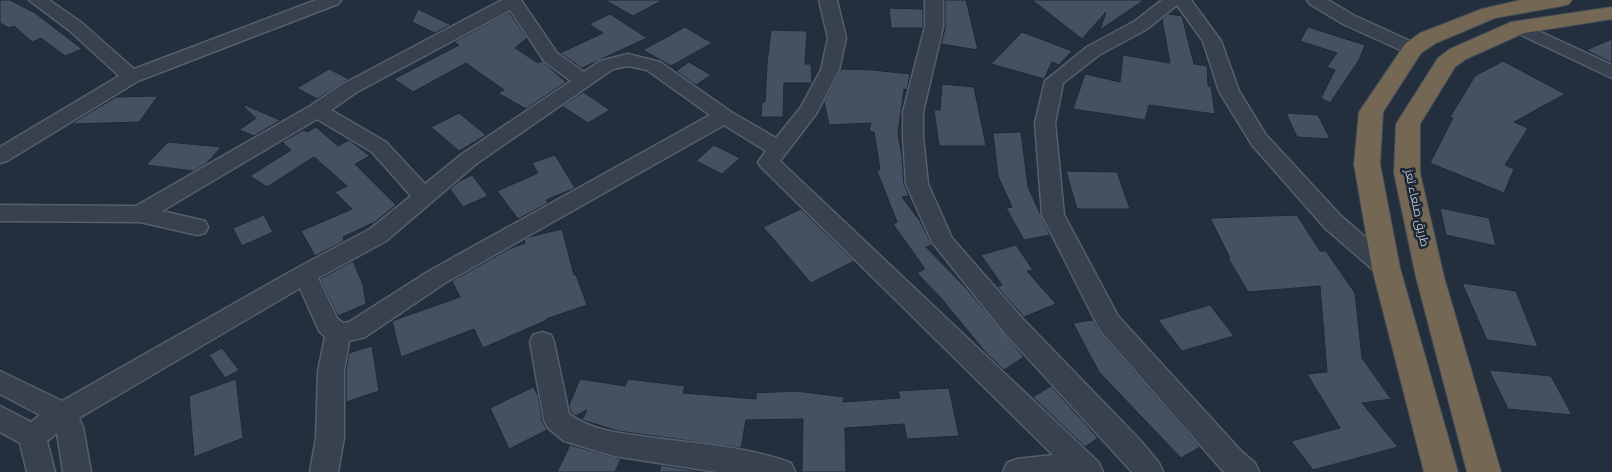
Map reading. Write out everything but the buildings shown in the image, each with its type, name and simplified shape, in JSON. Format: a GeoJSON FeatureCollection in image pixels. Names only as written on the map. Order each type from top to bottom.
{"type":"FeatureCollection","features":[{"type":"Feature","properties":{"kind":"highway"},"geometry":{"type":"LineString","coordinates":[[1441,472],[1386,268],[1367,164],[1371,112],[1413,49],[1428,38],[1489,13],[1562,0]]}},
{"type":"Feature","properties":{"kind":"highway","name":"طريق صنعاء تعز"},"geometry":{"type":"LineString","coordinates":[[1484,472],[1430,277],[1425,246],[1407,173],[1408,124],[1446,63],[1458,54],[1519,27],[1612,13]]}},
{"type":"Feature","properties":{"kind":"highway"},"geometry":{"type":"LineString","coordinates":[[1381,238],[1425,246]]}},
{"type":"Feature","properties":{"kind":"street"},"geometry":{"type":"LineString","coordinates":[[38,0],[76,27],[131,77]]}},
{"type":"Feature","properties":{"kind":"street"},"geometry":{"type":"LineString","coordinates":[[0,156],[131,77],[332,0]]}},
{"type":"Feature","properties":{"kind":"street"},"geometry":{"type":"LineString","coordinates":[[140,214],[358,84],[513,0],[550,57],[584,81]]}},
{"type":"Feature","properties":{"kind":"street"},"geometry":{"type":"LineString","coordinates":[[828,0],[837,38],[830,70],[809,110],[768,162],[1085,468]]}},
{"type":"Feature","properties":{"kind":"street"},"geometry":{"type":"LineString","coordinates":[[934,0],[934,27],[913,112],[913,137],[917,184],[943,242],[1013,325],[1130,449],[1149,472]]}},
{"type":"Feature","properties":{"kind":"street"},"geometry":{"type":"LineString","coordinates":[[1173,0],[1141,25],[1093,51],[1054,81],[1046,123],[1053,215],[1109,323],[1232,462],[1245,472]]}},
{"type":"Feature","properties":{"kind":"street"},"geometry":{"type":"LineString","coordinates":[[1182,0],[1212,41],[1229,91],[1259,140],[1333,222],[1386,268]]}},
{"type":"Feature","properties":{"kind":"street"},"geometry":{"type":"LineString","coordinates":[[1316,0],[1349,20],[1413,49]]}},
{"type":"Feature","properties":{"kind":"street"},"geometry":{"type":"LineString","coordinates":[[1519,27],[1612,72]]}},
{"type":"Feature","properties":{"kind":"street"},"geometry":{"type":"LineString","coordinates":[[32,436],[63,414],[305,274],[378,235],[469,159],[607,65],[628,60],[654,66],[724,116],[778,149]]}},
{"type":"Feature","properties":{"kind":"street"},"geometry":{"type":"LineString","coordinates":[[317,110],[379,147],[424,196]]}},
{"type":"Feature","properties":{"kind":"street"},"geometry":{"type":"LineString","coordinates":[[338,334],[356,330],[400,299],[437,277],[724,116]]}},
{"type":"Feature","properties":{"kind":"street"},"geometry":{"type":"LineString","coordinates":[[0,213],[140,214],[197,227]]}},
{"type":"Feature","properties":{"kind":"street"},"geometry":{"type":"LineString","coordinates":[[305,274],[328,324],[338,334]]}},
{"type":"Feature","properties":{"kind":"street"},"geometry":{"type":"LineString","coordinates":[[324,472],[330,438],[331,371],[338,334]]}},
{"type":"Feature","properties":{"kind":"street"},"geometry":{"type":"LineString","coordinates":[[542,342],[557,420],[574,433],[614,444],[753,465],[781,472]]}},
{"type":"Feature","properties":{"kind":"street"},"geometry":{"type":"LineString","coordinates":[[0,382],[63,414],[70,426],[78,472]]}},
{"type":"Feature","properties":{"kind":"street"},"geometry":{"type":"LineString","coordinates":[[0,418],[32,436],[42,472]]}},
{"type":"Feature","properties":{"kind":"street"},"geometry":{"type":"LineString","coordinates":[[1018,472],[1085,468]]}}]}
